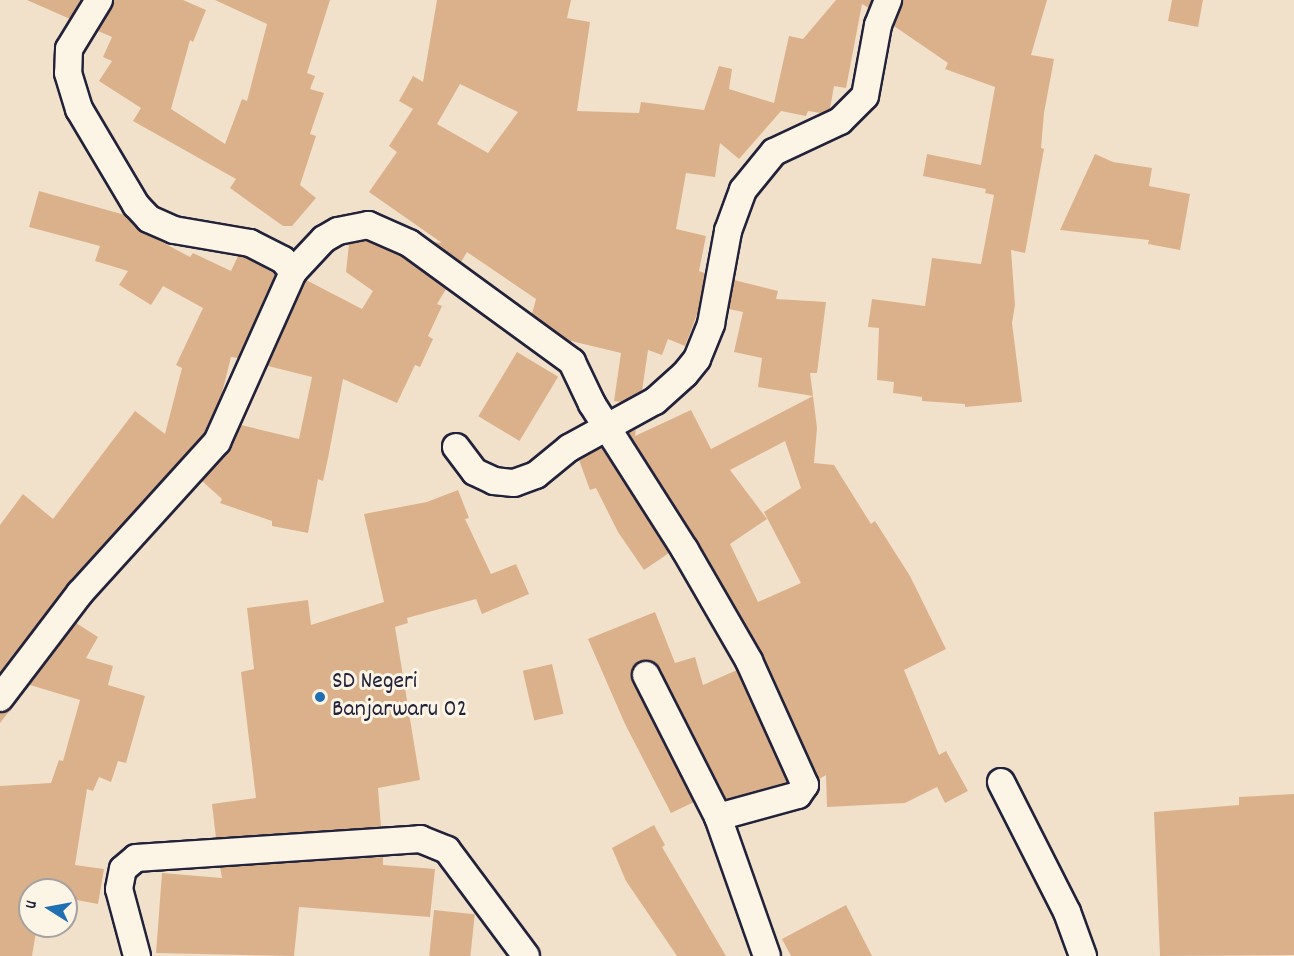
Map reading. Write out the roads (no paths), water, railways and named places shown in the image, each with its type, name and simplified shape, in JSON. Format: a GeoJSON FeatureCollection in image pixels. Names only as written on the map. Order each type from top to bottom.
{"type":"FeatureCollection","features":[{"type":"Feature","properties":{"kind":"street"},"geometry":{"type":"LineString","coordinates":[[99,0],[73,40],[68,73],[79,109],[136,205],[149,219],[174,230],[250,243],[283,260],[293,272]]}},
{"type":"Feature","properties":{"kind":"street"},"geometry":{"type":"LineString","coordinates":[[456,447],[475,472],[494,481],[514,483],[536,475],[570,448],[609,429],[655,401],[697,359],[711,324],[728,231],[742,190],[774,152],[840,122],[865,96],[879,25],[888,0]]}},
{"type":"Feature","properties":{"kind":"street"},"geometry":{"type":"LineString","coordinates":[[0,698],[80,593],[217,442],[293,272],[324,239],[338,231],[368,225],[393,233],[559,350],[572,362],[592,404],[749,661],[806,785],[798,795],[718,818]]}},
{"type":"Feature","properties":{"kind":"street"},"geometry":{"type":"LineString","coordinates":[[646,675],[718,818],[767,956]]}},
{"type":"Feature","properties":{"kind":"street"},"geometry":{"type":"LineString","coordinates":[[1000,782],[1066,912],[1083,956]]}},
{"type":"Feature","properties":{"kind":"street"},"geometry":{"type":"LineString","coordinates":[[137,956],[119,889],[123,869],[136,858],[420,839],[447,850],[526,956]]}},
{"type":"Feature","properties":{"kind":"place","name":"SD Negeri Banjarwaru 02"},"geometry":{"type":"Point","coordinates":[320,697]}}]}
